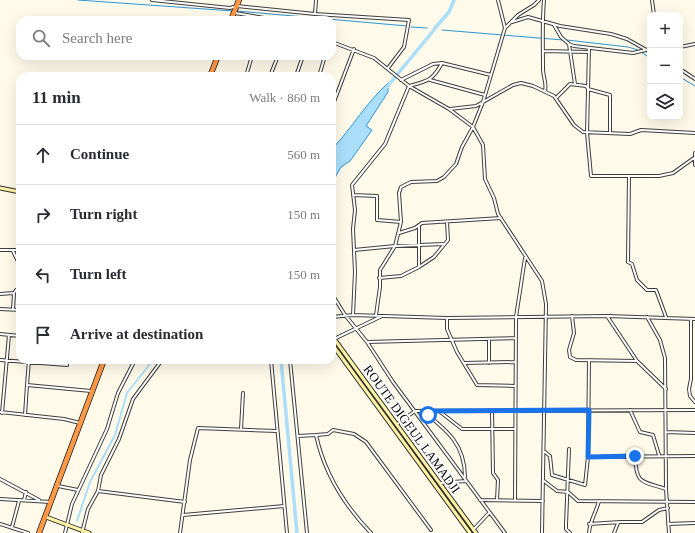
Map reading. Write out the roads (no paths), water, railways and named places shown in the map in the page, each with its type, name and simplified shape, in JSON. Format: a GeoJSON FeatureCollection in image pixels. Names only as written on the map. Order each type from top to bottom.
{"type":"FeatureCollection","features":[{"type":"Feature","properties":{"kind":"highway"},"geometry":{"type":"LineString","coordinates":[[232,16],[239,0]]}},
{"type":"Feature","properties":{"kind":"highway"},"geometry":{"type":"LineString","coordinates":[[212,72],[216,60]]}},
{"type":"Feature","properties":{"kind":"highway"},"geometry":{"type":"LineString","coordinates":[[40,533],[103,364]]}},
{"type":"Feature","properties":{"kind":"main road"},"geometry":{"type":"LineString","coordinates":[[0,188],[16,191]]}},
{"type":"Feature","properties":{"kind":"main road","name":"ROUTE DIGEUL LAMADJI"},"geometry":{"type":"LineString","coordinates":[[336,343],[475,531]]}},
{"type":"Feature","properties":{"kind":"main road","name":"ROUTE DIGEUL LAMADJI"},"geometry":{"type":"LineString","coordinates":[[336,349],[470,533]]}},
{"type":"Feature","properties":{"kind":"main road"},"geometry":{"type":"LineString","coordinates":[[46,517],[66,524],[82,532],[89,533]]}},
{"type":"Feature","properties":{"kind":"street"},"geometry":{"type":"LineString","coordinates":[[152,0],[230,8],[237,6],[314,14],[409,20],[404,47],[388,69]]}},
{"type":"Feature","properties":{"kind":"street"},"geometry":{"type":"LineString","coordinates":[[314,14],[316,0]]}},
{"type":"Feature","properties":{"kind":"street"},"geometry":{"type":"LineString","coordinates":[[498,0],[505,28]]}},
{"type":"Feature","properties":{"kind":"street"},"geometry":{"type":"LineString","coordinates":[[376,315],[380,287],[380,270],[395,246],[399,233],[401,222],[399,193],[401,187],[411,182],[428,183],[437,181],[444,177],[458,162],[462,146],[473,127],[483,102],[505,28],[509,23],[539,0]]}},
{"type":"Feature","properties":{"kind":"street"},"geometry":{"type":"LineString","coordinates":[[544,0],[542,20],[543,76],[546,84],[545,91]]}},
{"type":"Feature","properties":{"kind":"street"},"geometry":{"type":"LineString","coordinates":[[652,0],[654,12]]}},
{"type":"Feature","properties":{"kind":"street"},"geometry":{"type":"LineString","coordinates":[[234,12],[255,16]]}},
{"type":"Feature","properties":{"kind":"street"},"geometry":{"type":"LineString","coordinates":[[509,23],[528,17],[560,26],[610,34],[627,39],[646,49]]}},
{"type":"Feature","properties":{"kind":"street"},"geometry":{"type":"LineString","coordinates":[[552,23],[566,43],[569,44],[633,53],[646,49]]}},
{"type":"Feature","properties":{"kind":"street"},"geometry":{"type":"LineString","coordinates":[[336,43],[374,58],[409,86],[449,109],[473,127],[483,145],[486,183],[490,188],[501,218],[525,258],[542,281],[546,304],[544,316],[544,481],[542,533]]}},
{"type":"Feature","properties":{"kind":"street"},"geometry":{"type":"LineString","coordinates":[[569,44],[575,85]]}},
{"type":"Feature","properties":{"kind":"street"},"geometry":{"type":"LineString","coordinates":[[683,46],[695,44]]}},
{"type":"Feature","properties":{"kind":"street"},"geometry":{"type":"LineString","coordinates":[[589,48],[588,132],[591,176],[659,176],[673,173],[694,158]]}},
{"type":"Feature","properties":{"kind":"street"},"geometry":{"type":"LineString","coordinates":[[336,97],[354,50]]}},
{"type":"Feature","properties":{"kind":"street"},"geometry":{"type":"LineString","coordinates":[[543,51],[589,52]]}},
{"type":"Feature","properties":{"kind":"street"},"geometry":{"type":"LineString","coordinates":[[247,72],[251,60]]}},
{"type":"Feature","properties":{"kind":"street"},"geometry":{"type":"LineString","coordinates":[[272,72],[276,60]]}},
{"type":"Feature","properties":{"kind":"street"},"geometry":{"type":"LineString","coordinates":[[297,72],[302,60]]}},
{"type":"Feature","properties":{"kind":"street"},"geometry":{"type":"LineString","coordinates":[[320,72],[324,60]]}},
{"type":"Feature","properties":{"kind":"street"},"geometry":{"type":"LineString","coordinates":[[401,80],[434,64],[442,62],[491,75]]}},
{"type":"Feature","properties":{"kind":"street"},"geometry":{"type":"LineString","coordinates":[[409,86],[430,80],[436,75],[442,62]]}},
{"type":"Feature","properties":{"kind":"street"},"geometry":{"type":"LineString","coordinates":[[683,71],[695,79]]}},
{"type":"Feature","properties":{"kind":"street"},"geometry":{"type":"LineString","coordinates":[[430,80],[485,95]]}},
{"type":"Feature","properties":{"kind":"street"},"geometry":{"type":"LineString","coordinates":[[449,109],[468,108],[483,102],[517,84],[533,86],[556,98],[574,125],[580,130],[588,132],[630,134],[641,130],[695,133]]}},
{"type":"Feature","properties":{"kind":"street"},"geometry":{"type":"LineString","coordinates":[[556,98],[570,84],[586,86],[588,89],[611,97],[610,133]]}},
{"type":"Feature","properties":{"kind":"street"},"geometry":{"type":"LineString","coordinates":[[354,315],[353,229],[355,210],[353,182],[385,144],[409,86]]}},
{"type":"Feature","properties":{"kind":"street"},"geometry":{"type":"LineString","coordinates":[[695,153],[695,165]]}},
{"type":"Feature","properties":{"kind":"street"},"geometry":{"type":"LineString","coordinates":[[629,176],[628,262],[632,264],[637,280],[647,290],[656,290],[666,317]]}},
{"type":"Feature","properties":{"kind":"street"},"geometry":{"type":"LineString","coordinates":[[353,194],[377,196],[377,220],[401,222]]}},
{"type":"Feature","properties":{"kind":"street"},"geometry":{"type":"LineString","coordinates":[[399,233],[422,223],[501,218]]}},
{"type":"Feature","properties":{"kind":"street"},"geometry":{"type":"LineString","coordinates":[[380,278],[401,276],[434,257],[448,240],[448,222]]}},
{"type":"Feature","properties":{"kind":"street"},"geometry":{"type":"LineString","coordinates":[[419,225],[419,267]]}},
{"type":"Feature","properties":{"kind":"street"},"geometry":{"type":"LineString","coordinates":[[354,250],[395,246],[444,244]]}},
{"type":"Feature","properties":{"kind":"street"},"geometry":{"type":"LineString","coordinates":[[0,250],[16,251]]}},
{"type":"Feature","properties":{"kind":"street"},"geometry":{"type":"LineString","coordinates":[[13,251],[16,257]]}},
{"type":"Feature","properties":{"kind":"street"},"geometry":{"type":"LineString","coordinates":[[515,500],[515,338],[516,317],[525,258]]}},
{"type":"Feature","properties":{"kind":"street"},"geometry":{"type":"LineString","coordinates":[[0,294],[14,292],[13,310],[0,309]]}},
{"type":"Feature","properties":{"kind":"street"},"geometry":{"type":"LineString","coordinates":[[336,300],[345,315],[367,342],[415,411],[505,533]]}},
{"type":"Feature","properties":{"kind":"street"},"geometry":{"type":"LineString","coordinates":[[336,338],[384,315]]}},
{"type":"Feature","properties":{"kind":"street"},"geometry":{"type":"LineString","coordinates":[[336,316],[384,315],[447,318],[607,316],[695,319]]}},
{"type":"Feature","properties":{"kind":"street"},"geometry":{"type":"LineString","coordinates":[[572,316],[574,333],[568,350],[569,355],[576,360],[637,361]]}},
{"type":"Feature","properties":{"kind":"street"},"geometry":{"type":"LineString","coordinates":[[607,316],[637,361],[666,390]]}},
{"type":"Feature","properties":{"kind":"street"},"geometry":{"type":"LineString","coordinates":[[647,317],[655,329],[663,349],[666,390],[666,489],[669,533]]}},
{"type":"Feature","properties":{"kind":"street"},"geometry":{"type":"LineString","coordinates":[[447,318],[447,329],[452,340],[478,386],[515,386]]}},
{"type":"Feature","properties":{"kind":"street"},"geometry":{"type":"LineString","coordinates":[[691,319],[689,389],[690,396],[695,402]]}},
{"type":"Feature","properties":{"kind":"street"},"geometry":{"type":"LineString","coordinates":[[0,334],[16,336]]}},
{"type":"Feature","properties":{"kind":"street"},"geometry":{"type":"LineString","coordinates":[[9,335],[1,412],[64,419],[81,423]]}},
{"type":"Feature","properties":{"kind":"street"},"geometry":{"type":"LineString","coordinates":[[367,342],[515,338]]}},
{"type":"Feature","properties":{"kind":"street"},"geometry":{"type":"LineString","coordinates":[[489,339],[489,363]]}},
{"type":"Feature","properties":{"kind":"street"},"geometry":{"type":"LineString","coordinates":[[0,360],[16,361]]}},
{"type":"Feature","properties":{"kind":"street"},"geometry":{"type":"LineString","coordinates":[[544,452],[550,456],[552,476],[584,485],[588,457],[589,360]]}},
{"type":"Feature","properties":{"kind":"street"},"geometry":{"type":"LineString","coordinates":[[464,363],[515,362]]}},
{"type":"Feature","properties":{"kind":"street"},"geometry":{"type":"LineString","coordinates":[[25,415],[29,364]]}},
{"type":"Feature","properties":{"kind":"street"},"geometry":{"type":"LineString","coordinates":[[58,364],[67,365]]}},
{"type":"Feature","properties":{"kind":"street"},"geometry":{"type":"LineString","coordinates":[[65,533],[66,524],[78,490],[107,429],[118,393],[133,364]]}},
{"type":"Feature","properties":{"kind":"street"},"geometry":{"type":"LineString","coordinates":[[82,532],[88,509],[98,490],[101,476],[119,439],[133,399],[159,364]]}},
{"type":"Feature","properties":{"kind":"street"},"geometry":{"type":"LineString","coordinates":[[271,364],[287,533]]}},
{"type":"Feature","properties":{"kind":"street"},"geometry":{"type":"LineString","coordinates":[[290,364],[307,533]]}},
{"type":"Feature","properties":{"kind":"street"},"geometry":{"type":"LineString","coordinates":[[27,384],[93,391]]}},
{"type":"Feature","properties":{"kind":"street"},"geometry":{"type":"LineString","coordinates":[[241,429],[243,393]]}},
{"type":"Feature","properties":{"kind":"street"},"geometry":{"type":"LineString","coordinates":[[630,410],[640,432],[653,435],[659,455]]}},
{"type":"Feature","properties":{"kind":"street"},"geometry":{"type":"LineString","coordinates":[[397,424],[415,411],[695,410]]}},
{"type":"Feature","properties":{"kind":"street"},"geometry":{"type":"LineString","coordinates":[[423,411],[440,423],[458,446],[465,464],[465,478]]}},
{"type":"Feature","properties":{"kind":"street"},"geometry":{"type":"LineString","coordinates":[[439,411],[462,429],[515,429]]}},
{"type":"Feature","properties":{"kind":"street"},"geometry":{"type":"LineString","coordinates":[[492,411],[493,473],[498,480],[497,500]]}},
{"type":"Feature","properties":{"kind":"street"},"geometry":{"type":"LineString","coordinates":[[180,533],[190,460],[198,428],[277,431]]}},
{"type":"Feature","properties":{"kind":"street"},"geometry":{"type":"LineString","coordinates":[[298,436],[327,434],[333,430],[354,434],[362,438],[386,468],[431,530]]}},
{"type":"Feature","properties":{"kind":"street"},"geometry":{"type":"LineString","coordinates":[[666,432],[695,433]]}},
{"type":"Feature","properties":{"kind":"street"},"geometry":{"type":"LineString","coordinates":[[316,435],[321,458],[328,475],[359,520],[371,533]]}},
{"type":"Feature","properties":{"kind":"street"},"geometry":{"type":"LineString","coordinates":[[569,449],[566,527],[570,533]]}},
{"type":"Feature","properties":{"kind":"street"},"geometry":{"type":"LineString","coordinates":[[588,457],[659,455],[695,456]]}},
{"type":"Feature","properties":{"kind":"street"},"geometry":{"type":"LineString","coordinates":[[635,456],[636,473],[640,479],[666,489]]}},
{"type":"Feature","properties":{"kind":"street"},"geometry":{"type":"LineString","coordinates":[[0,479],[40,501]]}},
{"type":"Feature","properties":{"kind":"street"},"geometry":{"type":"LineString","coordinates":[[440,483],[467,481]]}},
{"type":"Feature","properties":{"kind":"street"},"geometry":{"type":"LineString","coordinates":[[544,481],[557,491],[568,492],[577,501],[695,502]]}},
{"type":"Feature","properties":{"kind":"street"},"geometry":{"type":"LineString","coordinates":[[57,486],[78,490]]}},
{"type":"Feature","properties":{"kind":"street"},"geometry":{"type":"LineString","coordinates":[[98,490],[185,502]]}},
{"type":"Feature","properties":{"kind":"street"},"geometry":{"type":"LineString","coordinates":[[24,501],[26,492]]}},
{"type":"Feature","properties":{"kind":"street"},"geometry":{"type":"LineString","coordinates":[[0,499],[51,502]]}},
{"type":"Feature","properties":{"kind":"street"},"geometry":{"type":"LineString","coordinates":[[480,500],[543,501]]}},
{"type":"Feature","properties":{"kind":"street"},"geometry":{"type":"LineString","coordinates":[[12,527],[19,501]]}},
{"type":"Feature","properties":{"kind":"street"},"geometry":{"type":"LineString","coordinates":[[589,533],[590,524],[599,501]]}},
{"type":"Feature","properties":{"kind":"street"},"geometry":{"type":"LineString","coordinates":[[183,515],[284,506]]}},
{"type":"Feature","properties":{"kind":"street"},"geometry":{"type":"LineString","coordinates":[[590,524],[642,522],[659,510],[668,508]]}},
{"type":"Feature","properties":{"kind":"street"},"geometry":{"type":"LineString","coordinates":[[475,531],[490,513]]}},
{"type":"Feature","properties":{"kind":"street"},"geometry":{"type":"LineString","coordinates":[[614,533],[619,522]]}},
{"type":"Feature","properties":{"kind":"street"},"geometry":{"type":"LineString","coordinates":[[668,524],[695,523]]}},
{"type":"Feature","properties":{"kind":"street"},"geometry":{"type":"LineString","coordinates":[[0,524],[28,533]]}},
{"type":"Feature","properties":{"kind":"water"},"geometry":{"type":"Polygon","coordinates":[[[388,83],[388,92],[366,126],[372,130],[350,161],[341,167],[336,176],[336,144],[388,83]]]}},
{"type":"Feature","properties":{"kind":"waterway"},"geometry":{"type":"LineString","coordinates":[[78,0],[233,11]]}},
{"type":"Feature","properties":{"kind":"waterway"},"geometry":{"type":"LineString","coordinates":[[435,28],[449,12],[454,0]]}},
{"type":"Feature","properties":{"kind":"waterway"},"geometry":{"type":"LineString","coordinates":[[237,11],[294,16]]}},
{"type":"Feature","properties":{"kind":"waterway"},"geometry":{"type":"LineString","coordinates":[[336,20],[407,26]]}},
{"type":"Feature","properties":{"kind":"waterway"},"geometry":{"type":"LineString","coordinates":[[411,27],[427,28]]}},
{"type":"Feature","properties":{"kind":"waterway"},"geometry":{"type":"LineString","coordinates":[[386,88],[434,30]]}},
{"type":"Feature","properties":{"kind":"waterway"},"geometry":{"type":"LineString","coordinates":[[442,30],[563,40]]}},
{"type":"Feature","properties":{"kind":"waterway"},"geometry":{"type":"LineString","coordinates":[[567,40],[628,47],[638,50]]}},
{"type":"Feature","properties":{"kind":"waterway"},"geometry":{"type":"LineString","coordinates":[[641,52],[647,56]]}},
{"type":"Feature","properties":{"kind":"waterway"},"geometry":{"type":"LineString","coordinates":[[683,79],[695,86]]}},
{"type":"Feature","properties":{"kind":"waterway"},"geometry":{"type":"LineString","coordinates":[[77,521],[90,482],[115,435],[127,393],[150,364]]}},
{"type":"Feature","properties":{"kind":"waterway"},"geometry":{"type":"LineString","coordinates":[[281,364],[297,533]]}}]}
